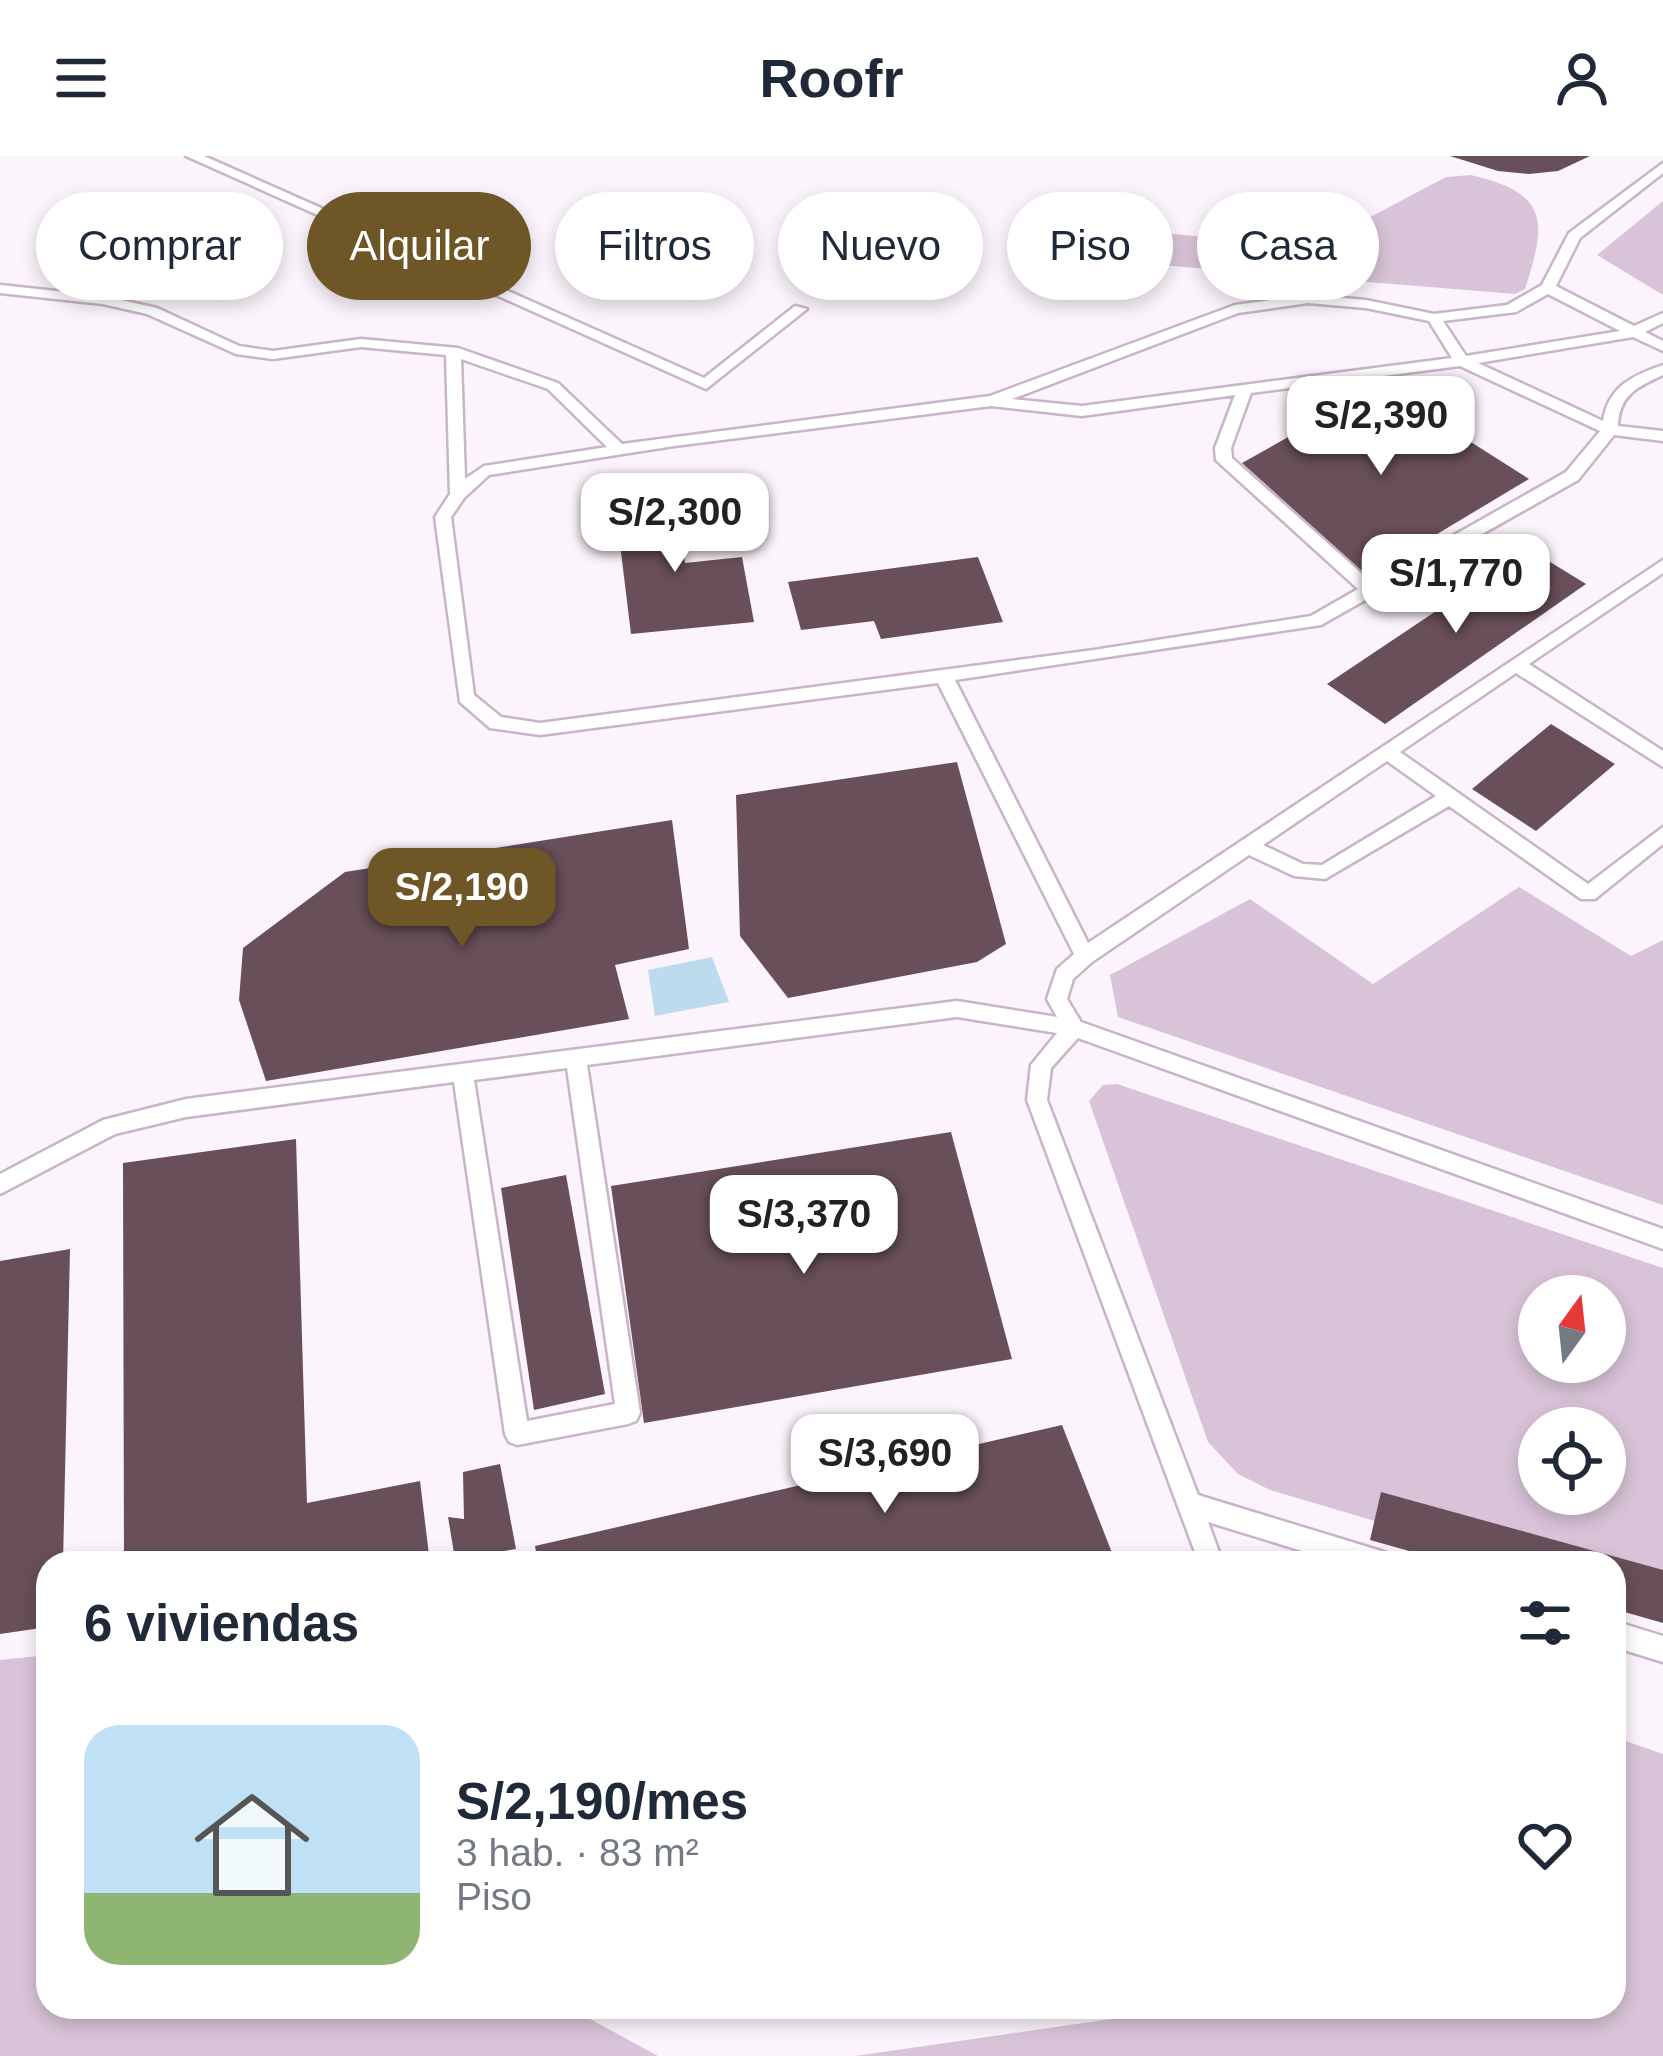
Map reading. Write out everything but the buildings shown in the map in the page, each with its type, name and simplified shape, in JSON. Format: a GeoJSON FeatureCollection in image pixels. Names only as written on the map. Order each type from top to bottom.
{"type":"FeatureCollection","features":[{"type":"Feature","properties":{"kind":"lane"},"geometry":{"type":"LineString","coordinates":[[193,156],[706,384],[800,308]]}},
{"type":"Feature","properties":{"kind":"lane"},"geometry":{"type":"LineString","coordinates":[[1663,167],[1574,236],[1548,288],[1511,309],[1434,318],[1366,304],[1307,299],[1235,309],[991,401],[484,471],[458,494],[443,517],[466,698],[496,723],[540,729],[1315,621],[1572,476],[1610,430],[1609,408],[1622,390],[1663,369]]}},
{"type":"Feature","properties":{"kind":"lane"},"geometry":{"type":"LineString","coordinates":[[1548,288],[1663,347]]}},
{"type":"Feature","properties":{"kind":"lane"},"geometry":{"type":"LineString","coordinates":[[0,289],[152,311],[236,350],[273,355],[361,343],[453,351],[553,386],[619,450]]}},
{"type":"Feature","properties":{"kind":"lane"},"geometry":{"type":"LineString","coordinates":[[991,401],[1082,411],[1244,391],[1633,333],[1663,317]]}},
{"type":"Feature","properties":{"kind":"lane"},"geometry":{"type":"LineString","coordinates":[[1434,318],[1462,362],[1610,430],[1663,436]]}},
{"type":"Feature","properties":{"kind":"lane"},"geometry":{"type":"LineString","coordinates":[[453,351],[458,494]]}},
{"type":"Feature","properties":{"kind":"lane"},"geometry":{"type":"LineString","coordinates":[[1244,391],[1223,448],[1224,460],[1370,591]]}},
{"type":"Feature","properties":{"kind":"lane"},"geometry":{"type":"LineString","coordinates":[[1074,1028],[1058,999],[1064,975],[1084,956],[1663,565]]}},
{"type":"Feature","properties":{"kind":"lane"},"geometry":{"type":"LineString","coordinates":[[1516,664],[1663,760]]}},
{"type":"Feature","properties":{"kind":"lane"},"geometry":{"type":"LineString","coordinates":[[943,674],[1084,956]]}},
{"type":"Feature","properties":{"kind":"lane"},"geometry":{"type":"LineString","coordinates":[[1387,752],[1588,895],[1663,834]]}},
{"type":"Feature","properties":{"kind":"lane"},"geometry":{"type":"LineString","coordinates":[[1248,846],[1301,871],[1325,872],[1449,796]]}},
{"type":"Feature","properties":{"kind":"lane"},"geometry":{"type":"LineString","coordinates":[[0,1185],[110,1126],[186,1108],[957,1009],[1074,1028],[1663,1239]]}},
{"type":"Feature","properties":{"kind":"lane"},"geometry":{"type":"LineString","coordinates":[[1074,1028],[1041,1065],[1037,1100],[1207,1551]]}},
{"type":"Feature","properties":{"kind":"lane"},"geometry":{"type":"LineString","coordinates":[[463,1072],[517,1434],[628,1413],[576,1058]]}},
{"type":"Feature","properties":{"kind":"lane"},"geometry":{"type":"LineString","coordinates":[[1192,1505],[1342,1551]]}},
{"type":"Feature","properties":{"kind":"lane"},"geometry":{"type":"LineString","coordinates":[[1626,1638],[1663,1649]]}},
{"type":"Feature","properties":{"kind":"shaded area"},"geometry":{"type":"Polygon","coordinates":[[[1471,175],[1497,182],[1528,201],[1538,228],[1525,289],[1515,294],[1379,283],[1379,212],[1446,177],[1471,175]]]}},
{"type":"Feature","properties":{"kind":"shaded area"},"geometry":{"type":"Polygon","coordinates":[[[1663,201],[1663,295],[1597,255],[1663,201]]]}},
{"type":"Feature","properties":{"kind":"shaded area"},"geometry":{"type":"Polygon","coordinates":[[[1173,234],[1197,236],[1197,268],[1173,266],[1173,234]]]}},
{"type":"Feature","properties":{"kind":"shaded area"},"geometry":{"type":"Polygon","coordinates":[[[1519,887],[1631,956],[1663,940],[1663,1205],[1118,1017],[1110,975],[1250,899],[1373,984],[1519,887]]]}},
{"type":"Feature","properties":{"kind":"shaded area"},"geometry":{"type":"Polygon","coordinates":[[[1117,1084],[1663,1268],[1663,1606],[1626,1574],[1626,1551],[1476,1551],[1270,1490],[1238,1474],[1208,1442],[1089,1101],[1103,1085],[1117,1084]]]}},
{"type":"Feature","properties":{"kind":"shaded area"},"geometry":{"type":"Polygon","coordinates":[[[36,1656],[36,2019],[590,2019],[658,2056],[0,2056],[0,1660],[36,1656]]]}},
{"type":"Feature","properties":{"kind":"shaded area"},"geometry":{"type":"Polygon","coordinates":[[[1626,1741],[1663,1754],[1663,2056],[855,2056],[1112,2019],[1626,2019],[1626,1741]]]}},
{"type":"Feature","properties":{"kind":"water"},"geometry":{"type":"Polygon","coordinates":[[[712,957],[729,1002],[655,1016],[648,970],[712,957]]]}}]}
